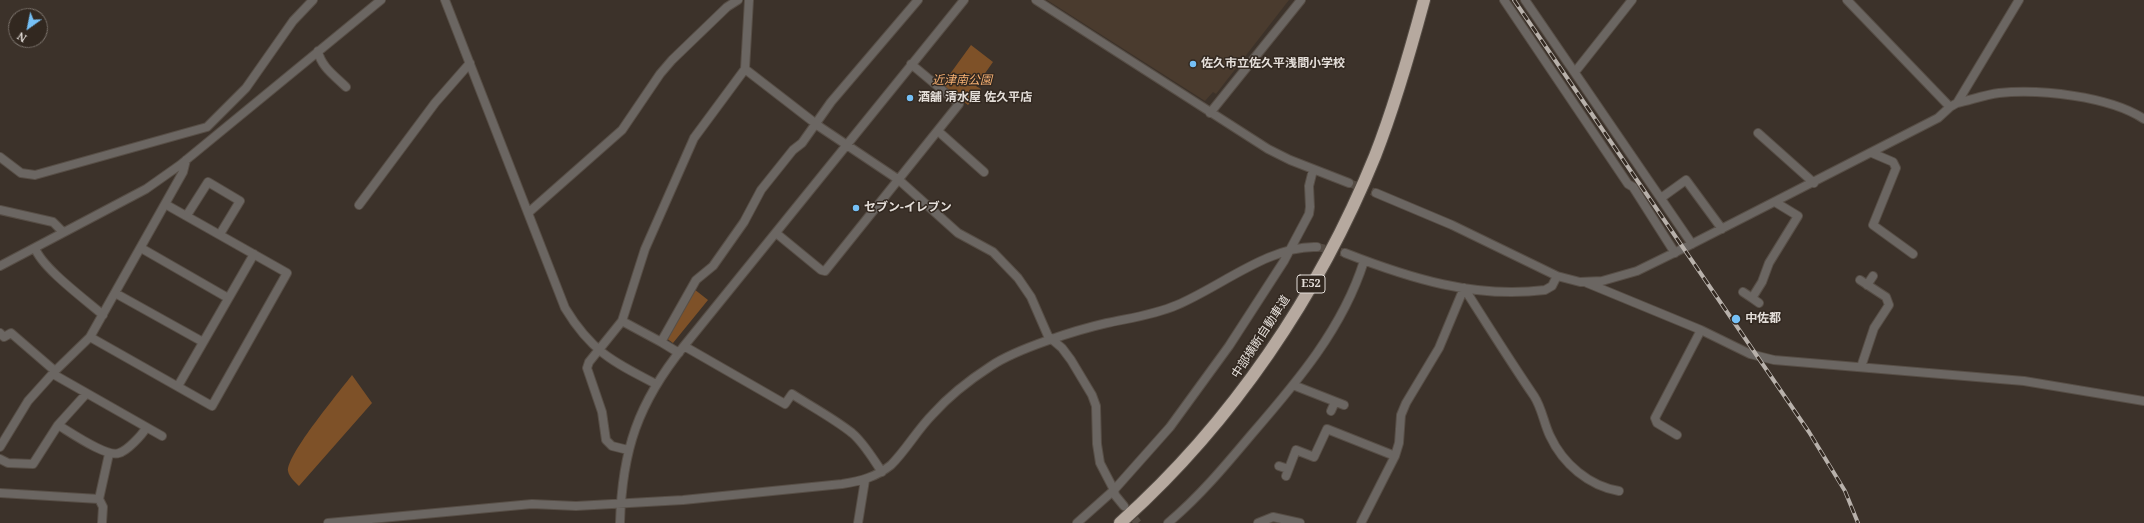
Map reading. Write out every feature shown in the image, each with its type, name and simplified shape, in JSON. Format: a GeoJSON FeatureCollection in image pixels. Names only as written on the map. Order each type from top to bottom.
{"type":"FeatureCollection","features":[{"type":"Feature","properties":{"kind":"highway","name":"中部横断自動車道"},"geometry":{"type":"LineString","coordinates":[[1120,523],[1175,469],[1237,397],[1282,332],[1315,278],[1358,196],[1375,154],[1405,66],[1424,0]]}},
{"type":"Feature","properties":{"kind":"street"},"geometry":{"type":"LineString","coordinates":[[0,156],[21,173],[35,175],[207,127],[246,88],[294,21],[313,0]]}},
{"type":"Feature","properties":{"kind":"street"},"geometry":{"type":"LineString","coordinates":[[0,266],[146,189],[186,160],[214,135],[381,0]]}},
{"type":"Feature","properties":{"kind":"street"},"geometry":{"type":"LineString","coordinates":[[445,0],[565,308],[585,338],[598,350],[622,366],[656,384]]}},
{"type":"Feature","properties":{"kind":"street"},"geometry":{"type":"LineString","coordinates":[[528,213],[622,130],[656,80],[672,60],[727,7],[738,0]]}},
{"type":"Feature","properties":{"kind":"street"},"geometry":{"type":"LineString","coordinates":[[628,450],[612,446],[606,440],[602,412],[587,368],[589,362],[622,321],[644,249],[670,195],[694,138],[745,69],[749,0]]}},
{"type":"Feature","properties":{"kind":"street"},"geometry":{"type":"LineString","coordinates":[[661,342],[696,280],[713,266],[744,222],[761,190],[816,124],[867,58],[918,0]]}},
{"type":"Feature","properties":{"kind":"street"},"geometry":{"type":"LineString","coordinates":[[620,523],[620,502],[628,450],[642,411],[656,384],[684,346],[964,0]]}},
{"type":"Feature","properties":{"kind":"street"},"geometry":{"type":"LineString","coordinates":[[1036,0],[1268,149],[1313,170],[1349,183]]}},
{"type":"Feature","properties":{"kind":"street"},"geometry":{"type":"LineString","coordinates":[[1210,113],[1301,0]]}},
{"type":"Feature","properties":{"kind":"street"},"geometry":{"type":"LineString","coordinates":[[1504,0],[1628,184],[1633,187],[1675,253]]}},
{"type":"Feature","properties":{"kind":"street"},"geometry":{"type":"LineString","coordinates":[[1525,0],[1692,244]]}},
{"type":"Feature","properties":{"kind":"street"},"geometry":{"type":"LineString","coordinates":[[1574,72],[1632,0]]}},
{"type":"Feature","properties":{"kind":"street"},"geometry":{"type":"LineString","coordinates":[[1847,0],[1953,105]]}},
{"type":"Feature","properties":{"kind":"street"},"geometry":{"type":"LineString","coordinates":[[1586,282],[1621,277],[1675,253],[1814,183],[1938,118],[1953,105],[2019,0]]}},
{"type":"Feature","properties":{"kind":"street"},"geometry":{"type":"LineString","coordinates":[[318,51],[319,57],[326,68],[346,87]]}},
{"type":"Feature","properties":{"kind":"street"},"geometry":{"type":"LineString","coordinates":[[359,205],[435,103],[470,63]]}},
{"type":"Feature","properties":{"kind":"street"},"geometry":{"type":"LineString","coordinates":[[776,233],[820,270],[825,271],[899,180],[959,104],[911,64]]}},
{"type":"Feature","properties":{"kind":"street"},"geometry":{"type":"LineString","coordinates":[[745,69],[816,124],[899,180],[958,233],[985,247],[1003,261],[1025,287],[1045,332],[1062,348],[1071,360],[1092,395],[1096,406],[1097,444],[1100,463],[1114,490],[1115,495],[1124,506]]}},
{"type":"Feature","properties":{"kind":"street"},"geometry":{"type":"LineString","coordinates":[[1953,105],[2000,93],[2060,93],[2131,111],[2144,119]]}},
{"type":"Feature","properties":{"kind":"street"},"geometry":{"type":"LineString","coordinates":[[207,127],[214,135]]}},
{"type":"Feature","properties":{"kind":"street"},"geometry":{"type":"LineString","coordinates":[[938,131],[984,172]]}},
{"type":"Feature","properties":{"kind":"street"},"geometry":{"type":"LineString","coordinates":[[1758,133],[1814,183]]}},
{"type":"Feature","properties":{"kind":"street"},"geometry":{"type":"LineString","coordinates":[[1872,153],[1893,162],[1896,168],[1873,225],[1913,254]]}},
{"type":"Feature","properties":{"kind":"street"},"geometry":{"type":"LineString","coordinates":[[0,447],[28,401],[90,337],[166,204],[183,172],[186,160]]}},
{"type":"Feature","properties":{"kind":"street"},"geometry":{"type":"LineString","coordinates":[[1077,523],[1114,490],[1170,427],[1225,352],[1289,250],[1309,214],[1309,186],[1313,170]]}},
{"type":"Feature","properties":{"kind":"street"},"geometry":{"type":"LineString","coordinates":[[1660,198],[1686,180],[1722,229]]}},
{"type":"Feature","properties":{"kind":"street"},"geometry":{"type":"LineString","coordinates":[[187,215],[208,182],[240,201],[220,234]]}},
{"type":"Feature","properties":{"kind":"street"},"geometry":{"type":"LineString","coordinates":[[1376,193],[1452,225],[1557,276],[1586,282],[1701,330],[1750,354],[1774,360],[2024,381],[2144,401]]}},
{"type":"Feature","properties":{"kind":"street"},"geometry":{"type":"LineString","coordinates":[[1752,298],[1762,282],[1769,263],[1798,216],[1776,202]]}},
{"type":"Feature","properties":{"kind":"street"},"geometry":{"type":"LineString","coordinates":[[90,337],[212,406],[287,273],[166,204]]}},
{"type":"Feature","properties":{"kind":"street"},"geometry":{"type":"LineString","coordinates":[[0,210],[52,222],[63,232]]}},
{"type":"Feature","properties":{"kind":"street"},"geometry":{"type":"LineString","coordinates":[[328,523],[532,504],[576,506],[742,495],[865,480],[882,472],[899,457],[933,414],[982,373],[1004,357],[1091,327],[1147,315],[1176,306],[1269,258],[1289,250],[1306,247],[1318,247]]}},
{"type":"Feature","properties":{"kind":"street"},"geometry":{"type":"LineString","coordinates":[[35,248],[37,255],[46,265],[103,315]]}},
{"type":"Feature","properties":{"kind":"street"},"geometry":{"type":"LineString","coordinates":[[141,248],[228,298]]}},
{"type":"Feature","properties":{"kind":"street"},"geometry":{"type":"LineString","coordinates":[[1345,253],[1364,261],[1434,284],[1490,291],[1540,290],[1552,286],[1557,276]]}},
{"type":"Feature","properties":{"kind":"street"},"geometry":{"type":"LineString","coordinates":[[178,386],[254,254]]}},
{"type":"Feature","properties":{"kind":"street"},"geometry":{"type":"LineString","coordinates":[[1168,523],[1184,509],[1234,455],[1293,385],[1339,320],[1356,286],[1364,261]]}},
{"type":"Feature","properties":{"kind":"street"},"geometry":{"type":"LineString","coordinates":[[1867,284],[1872,276]]}},
{"type":"Feature","properties":{"kind":"street"},"geometry":{"type":"LineString","coordinates":[[1860,280],[1886,297],[1889,305],[1874,328],[1861,368]]}},
{"type":"Feature","properties":{"kind":"street"},"geometry":{"type":"LineString","coordinates":[[1361,523],[1395,456],[1403,409],[1439,348],[1464,288]]}},
{"type":"Feature","properties":{"kind":"street"},"geometry":{"type":"LineString","coordinates":[[1464,288],[1535,398],[1549,434],[1571,465],[1581,475],[1600,487],[1619,491]]}},
{"type":"Feature","properties":{"kind":"street"},"geometry":{"type":"LineString","coordinates":[[1743,292],[1759,303]]}},
{"type":"Feature","properties":{"kind":"street"},"geometry":{"type":"LineString","coordinates":[[115,293],[203,342]]}},
{"type":"Feature","properties":{"kind":"street"},"geometry":{"type":"LineString","coordinates":[[622,321],[679,353]]}},
{"type":"Feature","properties":{"kind":"street"},"geometry":{"type":"LineString","coordinates":[[1677,435],[1657,423],[1655,418],[1701,330]]}},
{"type":"Feature","properties":{"kind":"street"},"geometry":{"type":"LineString","coordinates":[[0,334],[4,337],[11,333],[54,373],[86,394],[162,436]]}},
{"type":"Feature","properties":{"kind":"street"},"geometry":{"type":"LineString","coordinates":[[684,346],[785,404],[792,394],[822,413],[853,434],[868,450],[882,472]]}},
{"type":"Feature","properties":{"kind":"street"},"geometry":{"type":"LineString","coordinates":[[1293,385],[1344,405]]}},
{"type":"Feature","properties":{"kind":"street"},"geometry":{"type":"LineString","coordinates":[[0,459],[8,463],[33,464],[58,425],[86,394]]}},
{"type":"Feature","properties":{"kind":"street"},"geometry":{"type":"LineString","coordinates":[[1331,411],[1335,402]]}},
{"type":"Feature","properties":{"kind":"street"},"geometry":{"type":"LineString","coordinates":[[58,425],[109,454],[119,453],[141,435],[146,428]]}},
{"type":"Feature","properties":{"kind":"street"},"geometry":{"type":"LineString","coordinates":[[1279,466],[1287,473],[1296,450],[1314,457],[1324,445],[1327,429],[1395,456]]}},
{"type":"Feature","properties":{"kind":"street"},"geometry":{"type":"LineString","coordinates":[[102,523],[103,507],[99,499],[109,454]]}},
{"type":"Feature","properties":{"kind":"street"},"geometry":{"type":"LineString","coordinates":[[858,523],[865,480]]}},
{"type":"Feature","properties":{"kind":"street"},"geometry":{"type":"LineString","coordinates":[[0,493],[99,499]]}},
{"type":"Feature","properties":{"kind":"street"},"geometry":{"type":"LineString","coordinates":[[1258,523],[1273,517],[1300,523]]}},
{"type":"Feature","properties":{"kind":"shaded area","name":"佐久市立佐久平浅間小学校"},"geometry":{"type":"Polygon","coordinates":[[[1047,0],[1289,0],[1216,94],[1213,92],[1205,101],[1047,0]]]}},
{"type":"Feature","properties":{"kind":"green space","name":"近津南公園"},"geometry":{"type":"Polygon","coordinates":[[[971,45],[993,62],[976,86],[981,89],[968,105],[942,85],[971,45]]]}},
{"type":"Feature","properties":{"kind":"green space"},"geometry":{"type":"Polygon","coordinates":[[[694,289],[708,300],[673,343],[666,338],[694,289]]]}},
{"type":"Feature","properties":{"kind":"green space"},"geometry":{"type":"Polygon","coordinates":[[[352,375],[372,403],[299,486],[292,479],[288,471],[290,463],[305,437],[352,375]]]}},
{"type":"Feature","properties":{"kind":"tunnel"},"geometry":{"type":"LineString","coordinates":[[1349,183],[1376,193]]}},
{"type":"Feature","properties":{"kind":"tunnel"},"geometry":{"type":"LineString","coordinates":[[1317,247],[1345,253]]}},
{"type":"Feature","properties":{"kind":"tunnel"},"geometry":{"type":"LineString","coordinates":[[1127,510],[1138,523]]}},
{"type":"Feature","properties":{"kind":"railway"},"geometry":{"type":"LineString","coordinates":[[1514,0],[1809,432],[1845,491],[1858,523]]}},
{"type":"Feature","properties":{"kind":"place","name":"佐久市立佐久平浅間小学校"},"geometry":{"type":"Point","coordinates":[1193,64]}},
{"type":"Feature","properties":{"kind":"place","name":"酒舗 清水屋 佐久平店"},"geometry":{"type":"Point","coordinates":[910,98]}},
{"type":"Feature","properties":{"kind":"place","name":"セブン-イレブン"},"geometry":{"type":"Point","coordinates":[856,208]}},
{"type":"Feature","properties":{"kind":"place","name":"中佐都"},"geometry":{"type":"Point","coordinates":[1736,319]}}]}
